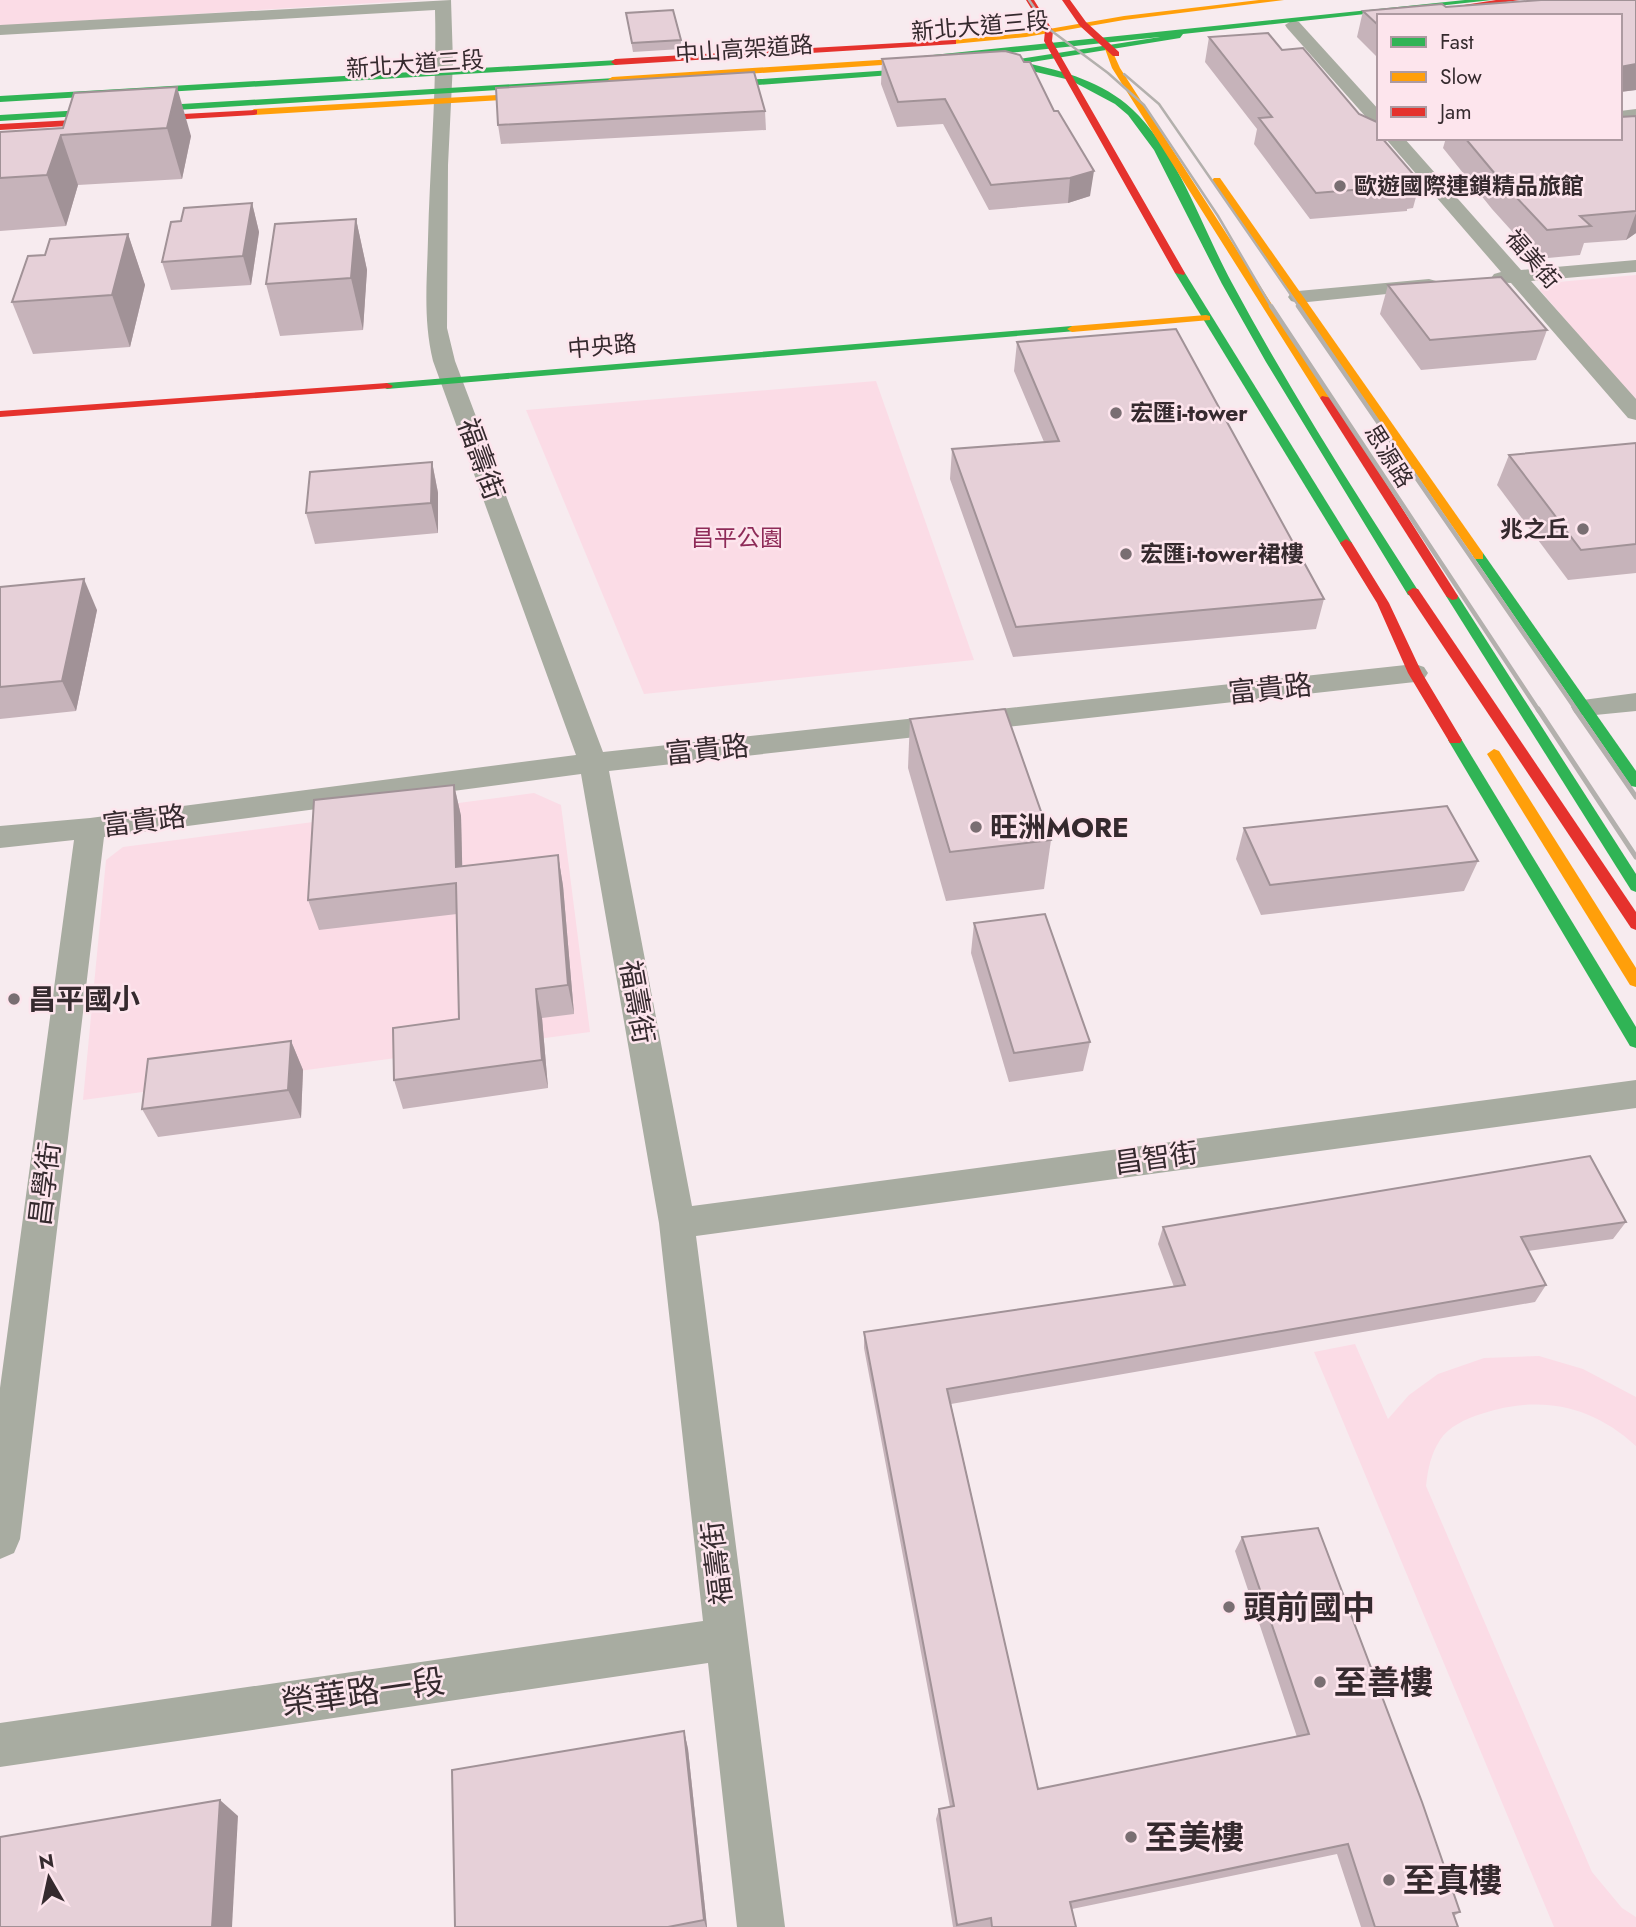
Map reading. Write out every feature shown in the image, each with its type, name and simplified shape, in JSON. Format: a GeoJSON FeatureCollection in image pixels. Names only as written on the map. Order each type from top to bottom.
{"type":"FeatureCollection","features":[{"type":"Feature","properties":{"kind":"main road"},"geometry":{"type":"LineString","coordinates":[[1030,0],[1188,299],[1206,318],[1383,603],[1415,673],[1636,1041]]}},
{"type":"Feature","properties":{"kind":"main road","name":"思源路"},"geometry":{"type":"LineString","coordinates":[[1066,0],[1087,28],[1138,72]]}},
{"type":"Feature","properties":{"kind":"main road"},"geometry":{"type":"LineString","coordinates":[[1049,36],[1280,0]]}},
{"type":"Feature","properties":{"kind":"main road","name":"中山高架道路"},"geometry":{"type":"LineString","coordinates":[[0,106],[942,47],[1333,0]]}},
{"type":"Feature","properties":{"kind":"main road"},"geometry":{"type":"LineString","coordinates":[[1087,28],[1412,0]]}},
{"type":"Feature","properties":{"kind":"main road","name":"中山高架道路"},"geometry":{"type":"LineString","coordinates":[[0,118],[915,61],[1488,0]]}},
{"type":"Feature","properties":{"kind":"main road"},"geometry":{"type":"LineString","coordinates":[[1391,14],[1516,0]]}},
{"type":"Feature","properties":{"kind":"main road"},"geometry":{"type":"LineString","coordinates":[[1107,48],[1168,38],[1377,16]]}},
{"type":"Feature","properties":{"kind":"main road","name":"新北大道三段"},"geometry":{"type":"LineString","coordinates":[[0,112],[935,53],[1049,36],[1107,48]]}},
{"type":"Feature","properties":{"kind":"main road","name":"新北大道三段"},"geometry":{"type":"LineString","coordinates":[[0,99],[929,72],[1058,57],[1107,48]]}},
{"type":"Feature","properties":{"kind":"main road","name":"思源路"},"geometry":{"type":"LineString","coordinates":[[1107,48],[1129,89],[1636,886]]}},
{"type":"Feature","properties":{"kind":"main road"},"geometry":{"type":"LineString","coordinates":[[725,61],[924,55],[984,59],[1030,67],[1080,81],[1102,90],[1132,114],[1157,147],[1203,239],[1321,444],[1413,590],[1636,924]]}},
{"type":"Feature","properties":{"kind":"main road","name":"新北大道三段"},"geometry":{"type":"LineString","coordinates":[[0,127],[444,86]]}},
{"type":"Feature","properties":{"kind":"main road","name":"思源路"},"geometry":{"type":"LineString","coordinates":[[1206,164],[1636,782]]}},
{"type":"Feature","properties":{"kind":"main road","name":"中央路"},"geometry":{"type":"LineString","coordinates":[[0,414],[446,366],[1206,318]]}},
{"type":"Feature","properties":{"kind":"main road"},"geometry":{"type":"LineString","coordinates":[[1383,603],[1419,646]]}},
{"type":"Feature","properties":{"kind":"main road"},"geometry":{"type":"LineString","coordinates":[[1482,736],[1636,981]]}},
{"type":"Feature","properties":{"kind":"street"},"geometry":{"type":"LineString","coordinates":[[0,30],[444,2]]}},
{"type":"Feature","properties":{"kind":"street","name":"福壽街"},"geometry":{"type":"LineString","coordinates":[[444,2],[436,328],[446,366],[593,763],[677,1223],[761,1927]]}},
{"type":"Feature","properties":{"kind":"street"},"geometry":{"type":"LineString","coordinates":[[1293,25],[1377,119]]}},
{"type":"Feature","properties":{"kind":"street","name":"福美街"},"geometry":{"type":"LineString","coordinates":[[1396,140],[1636,413]]}},
{"type":"Feature","properties":{"kind":"street"},"geometry":{"type":"LineString","coordinates":[[1475,281],[1636,266]]}},
{"type":"Feature","properties":{"kind":"street"},"geometry":{"type":"LineString","coordinates":[[1298,297],[1448,283]]}},
{"type":"Feature","properties":{"kind":"street","name":"富貴路"},"geometry":{"type":"LineString","coordinates":[[0,836],[90,828],[593,763],[1415,673]]}},
{"type":"Feature","properties":{"kind":"street"},"geometry":{"type":"LineString","coordinates":[[1585,708],[1636,702]]}},
{"type":"Feature","properties":{"kind":"street","name":"昌學街"},"geometry":{"type":"LineString","coordinates":[[0,1539],[90,828]]}},
{"type":"Feature","properties":{"kind":"street","name":"昌智街"},"geometry":{"type":"LineString","coordinates":[[677,1223],[1636,1094]]}},
{"type":"Feature","properties":{"kind":"street","name":"榮華路一段"},"geometry":{"type":"LineString","coordinates":[[0,1745],[726,1639]]}},
{"type":"Feature","properties":{"kind":"green space"},"geometry":{"type":"Polygon","coordinates":[[[0,0],[422,0],[0,26],[0,0]]]}},
{"type":"Feature","properties":{"kind":"green space"},"geometry":{"type":"Polygon","coordinates":[[[1636,275],[1636,402],[1539,289],[1547,283],[1636,275]]]}},
{"type":"Feature","properties":{"kind":"green space","name":"昌平公園"},"geometry":{"type":"Polygon","coordinates":[[[876,381],[974,660],[644,694],[526,410],[876,381]]]}},
{"type":"Feature","properties":{"kind":"green space"},"geometry":{"type":"Polygon","coordinates":[[[534,793],[561,805],[590,1032],[83,1100],[106,860],[123,847],[534,793]]]}},
{"type":"Feature","properties":{"kind":"green space"},"geometry":{"type":"Polygon","coordinates":[[[1355,1344],[1388,1419],[1409,1395],[1438,1374],[1484,1358],[1539,1356],[1583,1369],[1636,1397],[1636,1446],[1601,1421],[1563,1407],[1523,1405],[1470,1418],[1443,1435],[1430,1462],[1426,1486],[1592,1872],[1622,1908],[1636,1917],[1636,1927],[1554,1927],[1314,1352],[1355,1344]]]}},
{"type":"Feature","properties":{"kind":"building"},"geometry":{"type":"Polygon","coordinates":[[[1541,0],[1636,0],[1636,64],[1622,67],[1622,14],[1377,14],[1377,24],[1363,11],[1442,4],[1446,7],[1541,0]]]}},
{"type":"Feature","properties":{"kind":"building"},"geometry":{"type":"Polygon","coordinates":[[[673,10],[681,40],[632,43],[626,13],[673,10]]]}},
{"type":"Feature","properties":{"kind":"building"},"geometry":{"type":"Polygon","coordinates":[[[1268,33],[1282,50],[1303,48],[1359,114],[1377,122],[1377,140],[1384,140],[1420,182],[1412,183],[1414,185],[1316,193],[1259,118],[1272,117],[1209,37],[1268,33]]]}},
{"type":"Feature","properties":{"kind":"building"},"geometry":{"type":"Polygon","coordinates":[[[1005,51],[1020,55],[1024,62],[1030,62],[1054,111],[1058,111],[1094,171],[1070,178],[991,185],[945,99],[898,102],[882,59],[1005,51]]]}},
{"type":"Feature","properties":{"kind":"building"},"geometry":{"type":"Polygon","coordinates":[[[754,72],[765,111],[498,125],[496,88],[754,72]]]}},
{"type":"Feature","properties":{"kind":"building"},"geometry":{"type":"Polygon","coordinates":[[[177,87],[167,128],[61,135],[47,175],[0,178],[0,132],[63,128],[74,93],[177,87]]]}},
{"type":"Feature","properties":{"kind":"building"},"geometry":{"type":"Polygon","coordinates":[[[1636,116],[1636,211],[1580,216],[1591,226],[1547,230],[1467,140],[1622,140],[1622,117],[1636,116]]]}},
{"type":"Feature","properties":{"kind":"building"},"geometry":{"type":"Polygon","coordinates":[[[252,203],[243,256],[162,262],[171,222],[181,221],[184,208],[252,203]]]}},
{"type":"Feature","properties":{"kind":"building"},"geometry":{"type":"Polygon","coordinates":[[[356,219],[351,278],[266,284],[275,224],[356,219]]]}},
{"type":"Feature","properties":{"kind":"building"},"geometry":{"type":"Polygon","coordinates":[[[128,234],[112,295],[12,302],[28,256],[45,255],[50,239],[128,234]]]}},
{"type":"Feature","properties":{"kind":"building"},"geometry":{"type":"Polygon","coordinates":[[[1501,277],[1547,330],[1430,340],[1388,285],[1501,277]]]}},
{"type":"Feature","properties":{"kind":"building"},"geometry":{"type":"Polygon","coordinates":[[[1176,329],[1324,599],[1016,627],[952,449],[1059,441],[1017,342],[1176,329]]]}},
{"type":"Feature","properties":{"kind":"building"},"geometry":{"type":"Polygon","coordinates":[[[1636,443],[1636,544],[1581,550],[1509,455],[1636,443]]]}},
{"type":"Feature","properties":{"kind":"building"},"geometry":{"type":"Polygon","coordinates":[[[432,462],[431,503],[306,513],[310,472],[432,462]]]}},
{"type":"Feature","properties":{"kind":"building"},"geometry":{"type":"Polygon","coordinates":[[[84,579],[62,681],[0,687],[0,587],[84,579]]]}},
{"type":"Feature","properties":{"kind":"building"},"geometry":{"type":"Polygon","coordinates":[[[1005,709],[1051,840],[950,852],[910,719],[1005,709]]]}},
{"type":"Feature","properties":{"kind":"building"},"geometry":{"type":"Polygon","coordinates":[[[454,785],[456,867],[558,855],[568,985],[536,989],[542,1060],[394,1080],[393,1028],[459,1019],[456,883],[308,900],[314,800],[454,785]]]}},
{"type":"Feature","properties":{"kind":"building"},"geometry":{"type":"Polygon","coordinates":[[[1447,806],[1478,861],[1270,885],[1244,828],[1447,806]]]}},
{"type":"Feature","properties":{"kind":"building"},"geometry":{"type":"Polygon","coordinates":[[[1045,914],[1090,1042],[1014,1053],[974,923],[1045,914]]]}},
{"type":"Feature","properties":{"kind":"building"},"geometry":{"type":"Polygon","coordinates":[[[291,1041],[288,1090],[142,1109],[148,1059],[291,1041]]]}},
{"type":"Feature","properties":{"kind":"building"},"geometry":{"type":"Polygon","coordinates":[[[1590,1156],[1626,1222],[1521,1237],[1546,1285],[947,1389],[1038,1789],[1309,1734],[1242,1537],[1318,1528],[1422,1802],[1460,1912],[1453,1913],[1458,1927],[1375,1927],[1348,1844],[1070,1902],[1076,1927],[992,1927],[991,1918],[957,1925],[939,1809],[954,1806],[864,1332],[1185,1285],[1163,1227],[1590,1156]]]}},
{"type":"Feature","properties":{"kind":"building"},"geometry":{"type":"Polygon","coordinates":[[[684,1731],[704,1920],[668,1927],[455,1927],[452,1770],[684,1731]]]}},
{"type":"Feature","properties":{"kind":"building"},"geometry":{"type":"Polygon","coordinates":[[[220,1800],[212,1927],[0,1927],[0,1837],[220,1800]]]}},
{"type":"Feature","properties":{"kind":"railway"},"geometry":{"type":"LineString","coordinates":[[1029,0],[1049,29],[1108,73],[1144,105],[1218,216],[1272,308]]}},
{"type":"Feature","properties":{"kind":"railway"},"geometry":{"type":"LineString","coordinates":[[1124,74],[1159,104],[1300,308]]}},
{"type":"Feature","properties":{"kind":"railway"},"geometry":{"type":"LineString","coordinates":[[1271,306],[1539,711]]}},
{"type":"Feature","properties":{"kind":"railway"},"geometry":{"type":"LineString","coordinates":[[1298,306],[1577,711]]}},
{"type":"Feature","properties":{"kind":"railway"},"geometry":{"type":"LineString","coordinates":[[1538,709],[1636,857]]}},
{"type":"Feature","properties":{"kind":"railway"},"geometry":{"type":"LineString","coordinates":[[1575,709],[1636,797]]}},
{"type":"Feature","properties":{"kind":"traffic: fast"},"geometry":{"type":"LineString","coordinates":[[894,62],[1488,0]]}},
{"type":"Feature","properties":{"kind":"traffic: fast"},"geometry":{"type":"LineString","coordinates":[[704,86],[993,66],[1180,36]]}},
{"type":"Feature","properties":{"kind":"traffic: fast"},"geometry":{"type":"LineString","coordinates":[[0,99],[615,62]]}},
{"type":"Feature","properties":{"kind":"traffic: fast"},"geometry":{"type":"LineString","coordinates":[[1006,62],[1056,73],[1089,84],[1118,102],[1145,130],[1171,172],[1227,284],[1271,362],[1340,478],[1413,592]]}},
{"type":"Feature","properties":{"kind":"traffic: fast"},"geometry":{"type":"LineString","coordinates":[[0,118],[612,80]]}},
{"type":"Feature","properties":{"kind":"traffic: fast"},"geometry":{"type":"LineString","coordinates":[[1180,273],[1346,543]]}},
{"type":"Feature","properties":{"kind":"traffic: fast"},"geometry":{"type":"LineString","coordinates":[[387,386],[1072,329]]}},
{"type":"Feature","properties":{"kind":"traffic: fast"},"geometry":{"type":"LineString","coordinates":[[1479,556],[1636,782]]}},
{"type":"Feature","properties":{"kind":"traffic: fast"},"geometry":{"type":"LineString","coordinates":[[1452,596],[1636,886]]}},
{"type":"Feature","properties":{"kind":"traffic: fast"},"geometry":{"type":"LineString","coordinates":[[1455,740],[1636,1041]]}},
{"type":"Feature","properties":{"kind":"traffic: slow"},"geometry":{"type":"LineString","coordinates":[[953,42],[1026,35],[1124,18],[1280,0]]}},
{"type":"Feature","properties":{"kind":"traffic: slow"},"geometry":{"type":"LineString","coordinates":[[1107,48],[1116,68],[1326,398]]}},
{"type":"Feature","properties":{"kind":"traffic: slow"},"geometry":{"type":"LineString","coordinates":[[612,80],[894,62]]}},
{"type":"Feature","properties":{"kind":"traffic: slow"},"geometry":{"type":"LineString","coordinates":[[254,112],[550,95]]}},
{"type":"Feature","properties":{"kind":"traffic: slow"},"geometry":{"type":"LineString","coordinates":[[1217,180],[1479,556]]}},
{"type":"Feature","properties":{"kind":"traffic: slow"},"geometry":{"type":"LineString","coordinates":[[1072,329],[1206,318]]}},
{"type":"Feature","properties":{"kind":"traffic: slow"},"geometry":{"type":"LineString","coordinates":[[1494,754],[1636,981]]}},
{"type":"Feature","properties":{"kind":"traffic: jam"},"geometry":{"type":"LineString","coordinates":[[1030,0],[1049,31],[1048,41],[1180,273]]}},
{"type":"Feature","properties":{"kind":"traffic: jam"},"geometry":{"type":"LineString","coordinates":[[1066,0],[1083,24],[1116,54]]}},
{"type":"Feature","properties":{"kind":"traffic: jam"},"geometry":{"type":"LineString","coordinates":[[1442,9],[1516,0]]}},
{"type":"Feature","properties":{"kind":"traffic: jam"},"geometry":{"type":"LineString","coordinates":[[615,62],[953,42]]}},
{"type":"Feature","properties":{"kind":"traffic: jam"},"geometry":{"type":"LineString","coordinates":[[0,127],[254,112]]}},
{"type":"Feature","properties":{"kind":"traffic: jam"},"geometry":{"type":"LineString","coordinates":[[0,414],[387,386]]}},
{"type":"Feature","properties":{"kind":"traffic: jam"},"geometry":{"type":"LineString","coordinates":[[1326,398],[1452,596]]}},
{"type":"Feature","properties":{"kind":"traffic: jam"},"geometry":{"type":"LineString","coordinates":[[1346,543],[1383,603],[1415,673],[1455,740]]}},
{"type":"Feature","properties":{"kind":"traffic: jam"},"geometry":{"type":"LineString","coordinates":[[1413,592],[1636,924]]}},
{"type":"Feature","properties":{"kind":"place","name":"歐遊國際連鎖精品旅館"},"geometry":{"type":"Point","coordinates":[1340,186]}},
{"type":"Feature","properties":{"kind":"place","name":"宏匯i-tower"},"geometry":{"type":"Point","coordinates":[1116,413]}},
{"type":"Feature","properties":{"kind":"place","name":"兆之丘"},"geometry":{"type":"Point","coordinates":[1583,529]}},
{"type":"Feature","properties":{"kind":"place","name":"宏匯i-tower裙樓"},"geometry":{"type":"Point","coordinates":[1126,554]}},
{"type":"Feature","properties":{"kind":"place","name":"旺洲MORE"},"geometry":{"type":"Point","coordinates":[976,827]}},
{"type":"Feature","properties":{"kind":"place","name":"昌平國小"},"geometry":{"type":"Point","coordinates":[14,999]}},
{"type":"Feature","properties":{"kind":"place","name":"頭前國中"},"geometry":{"type":"Point","coordinates":[1229,1607]}},
{"type":"Feature","properties":{"kind":"place","name":"至善樓"},"geometry":{"type":"Point","coordinates":[1320,1682]}},
{"type":"Feature","properties":{"kind":"place","name":"至美樓"},"geometry":{"type":"Point","coordinates":[1131,1837]}},
{"type":"Feature","properties":{"kind":"place","name":"至真樓"},"geometry":{"type":"Point","coordinates":[1389,1880]}}]}
